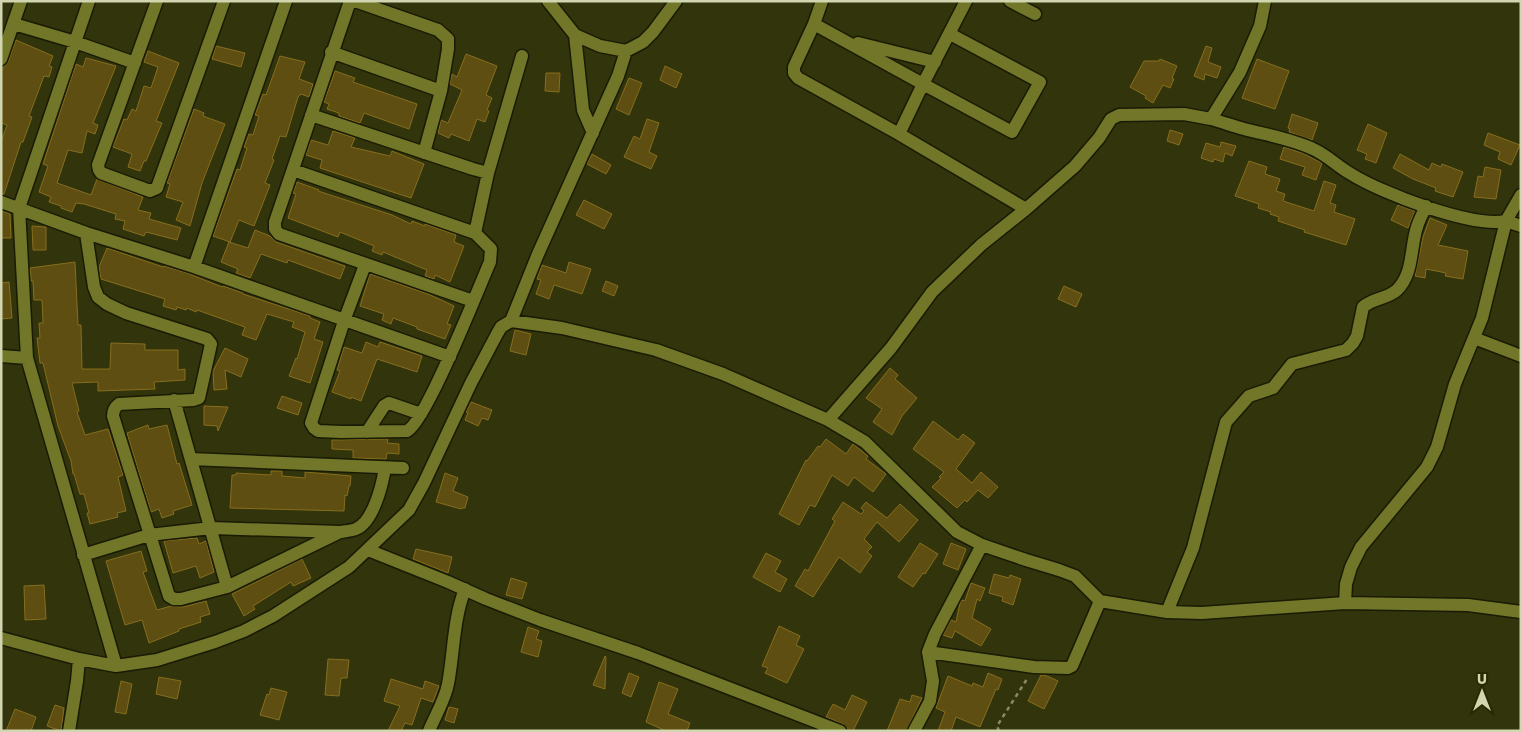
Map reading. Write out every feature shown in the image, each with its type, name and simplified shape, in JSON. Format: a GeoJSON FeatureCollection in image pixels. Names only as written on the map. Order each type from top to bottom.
{"type":"FeatureCollection","features":[{"type":"Feature","properties":{"kind":"street"},"geometry":{"type":"LineString","coordinates":[[1,59],[21,1]]}},
{"type":"Feature","properties":{"kind":"street"},"geometry":{"type":"LineString","coordinates":[[89,1],[19,208],[27,358],[116,666]]}},
{"type":"Feature","properties":{"kind":"street"},"geometry":{"type":"LineString","coordinates":[[157,1],[98,165],[101,173],[150,191],[157,188],[224,1]]}},
{"type":"Feature","properties":{"kind":"street"},"geometry":{"type":"LineString","coordinates":[[194,267],[286,1]]}},
{"type":"Feature","properties":{"kind":"street"},"geometry":{"type":"LineString","coordinates":[[350,1],[274,222],[274,230],[277,233],[365,265],[473,301]]}},
{"type":"Feature","properties":{"kind":"street"},"geometry":{"type":"LineString","coordinates":[[356,1],[438,30],[448,39],[441,91],[424,153]]}},
{"type":"Feature","properties":{"kind":"street"},"geometry":{"type":"LineString","coordinates":[[548,1],[575,35],[600,46],[626,51],[643,42],[653,32],[676,1]]}},
{"type":"Feature","properties":{"kind":"street"},"geometry":{"type":"LineString","coordinates":[[822,1],[814,24],[794,67],[794,73],[798,78],[899,134],[1026,209]]}},
{"type":"Feature","properties":{"kind":"street"},"geometry":{"type":"LineString","coordinates":[[899,134],[966,1]]}},
{"type":"Feature","properties":{"kind":"street"},"geometry":{"type":"LineString","coordinates":[[1010,1],[1035,14]]}},
{"type":"Feature","properties":{"kind":"street"},"geometry":{"type":"LineString","coordinates":[[1211,119],[1240,72],[1260,26],[1265,1]]}},
{"type":"Feature","properties":{"kind":"street"},"geometry":{"type":"LineString","coordinates":[[14,24],[75,42],[135,63]]}},
{"type":"Feature","properties":{"kind":"street"},"geometry":{"type":"LineString","coordinates":[[814,24],[1012,132],[1040,82],[950,34]]}},
{"type":"Feature","properties":{"kind":"street"},"geometry":{"type":"LineString","coordinates":[[575,35],[583,110],[593,133]]}},
{"type":"Feature","properties":{"kind":"street"},"geometry":{"type":"LineString","coordinates":[[838,38],[935,62]]}},
{"type":"Feature","properties":{"kind":"street"},"geometry":{"type":"LineString","coordinates":[[1,638],[78,659],[116,666],[157,660],[244,631],[319,587],[349,567],[368,550],[409,510],[493,342],[502,327],[511,321],[538,254],[618,76],[626,51]]}},
{"type":"Feature","properties":{"kind":"street"},"geometry":{"type":"LineString","coordinates":[[331,52],[441,91]]}},
{"type":"Feature","properties":{"kind":"street"},"geometry":{"type":"LineString","coordinates":[[475,233],[488,173],[522,56]]}},
{"type":"Feature","properties":{"kind":"street"},"geometry":{"type":"LineString","coordinates":[[311,114],[473,170],[488,173]]}},
{"type":"Feature","properties":{"kind":"street"},"geometry":{"type":"LineString","coordinates":[[828,420],[891,348],[932,292],[981,244],[1026,209],[1075,166],[1099,138],[1111,119],[1119,115],[1184,114],[1211,119],[1278,137],[1314,149],[1352,175],[1382,190],[1456,216],[1493,222],[1506,221],[1521,226]]}},
{"type":"Feature","properties":{"kind":"street"},"geometry":{"type":"LineString","coordinates":[[292,170],[475,233],[491,248],[491,255],[450,357],[414,425],[407,431],[318,431],[311,423],[344,321],[365,265]]}},
{"type":"Feature","properties":{"kind":"street"},"geometry":{"type":"LineString","coordinates":[[1345,603],[1346,584],[1350,567],[1361,547],[1427,467],[1437,447],[1455,384],[1482,318],[1506,221],[1521,195]]}},
{"type":"Feature","properties":{"kind":"street"},"geometry":{"type":"LineString","coordinates":[[1,202],[86,233],[194,267],[450,357]]}},
{"type":"Feature","properties":{"kind":"street"},"geometry":{"type":"LineString","coordinates":[[1167,612],[1193,548],[1212,478],[1222,431],[1226,422],[1249,396],[1273,388],[1292,364],[1346,350],[1353,343],[1357,336],[1363,307],[1370,301],[1390,295],[1402,284],[1408,273],[1416,228],[1426,206]]}},
{"type":"Feature","properties":{"kind":"street"},"geometry":{"type":"LineString","coordinates":[[86,233],[94,287],[98,297],[107,304],[126,313],[164,324],[207,339],[210,342],[211,347],[201,396],[197,400],[119,404],[113,412],[169,596],[181,599],[227,587],[340,532]]}},
{"type":"Feature","properties":{"kind":"street"},"geometry":{"type":"LineString","coordinates":[[511,321],[562,328],[656,350],[723,374],[828,420],[865,442],[957,532],[982,545],[1075,576],[1100,601],[1167,612],[1202,613],[1345,603],[1468,605],[1521,612]]}},
{"type":"Feature","properties":{"kind":"street"},"geometry":{"type":"LineString","coordinates":[[1474,338],[1521,356]]}},
{"type":"Feature","properties":{"kind":"street"},"geometry":{"type":"LineString","coordinates":[[1,356],[27,358]]}},
{"type":"Feature","properties":{"kind":"street"},"geometry":{"type":"LineString","coordinates":[[174,400],[227,587]]}},
{"type":"Feature","properties":{"kind":"street"},"geometry":{"type":"LineString","coordinates":[[366,432],[384,406],[389,403],[421,414]]}},
{"type":"Feature","properties":{"kind":"street"},"geometry":{"type":"LineString","coordinates":[[191,459],[403,468]]}},
{"type":"Feature","properties":{"kind":"street"},"geometry":{"type":"LineString","coordinates":[[83,555],[149,535],[211,528],[340,532],[356,529],[365,522],[373,511],[385,468]]}},
{"type":"Feature","properties":{"kind":"street"},"geometry":{"type":"LineString","coordinates":[[914,731],[930,701],[933,682],[928,652],[935,634],[982,545]]}},
{"type":"Feature","properties":{"kind":"street"},"geometry":{"type":"LineString","coordinates":[[368,550],[540,620],[638,654],[840,731]]}},
{"type":"Feature","properties":{"kind":"street"},"geometry":{"type":"LineString","coordinates":[[429,731],[447,687],[454,628],[459,604],[465,590]]}},
{"type":"Feature","properties":{"kind":"street"},"geometry":{"type":"LineString","coordinates":[[928,652],[1034,668],[1065,669],[1072,666],[1100,601]]}},
{"type":"Feature","properties":{"kind":"street"},"geometry":{"type":"LineString","coordinates":[[69,731],[77,682],[78,659]]}},
{"type":"Feature","properties":{"kind":"path"},"geometry":{"type":"LineString","coordinates":[[999,731],[997,726],[1034,668]]}},
{"type":"Feature","properties":{"kind":"building"},"geometry":{"type":"Polygon","coordinates":[[[16,40],[53,56],[49,66],[52,67],[49,77],[44,76],[29,116],[32,117],[23,142],[21,142],[4,194],[1,194],[1,142],[7,125],[1,123],[1,70],[8,62],[16,40]]]}},
{"type":"Feature","properties":{"kind":"building"},"geometry":{"type":"Polygon","coordinates":[[[216,46],[245,53],[241,67],[212,59],[216,46]]]}},
{"type":"Feature","properties":{"kind":"building"},"geometry":{"type":"Polygon","coordinates":[[[1206,46],[1212,48],[1208,62],[1221,67],[1217,78],[1205,74],[1204,80],[1194,76],[1206,46]]]}},
{"type":"Feature","properties":{"kind":"building"},"geometry":{"type":"Polygon","coordinates":[[[148,51],[179,63],[156,121],[162,123],[140,171],[128,167],[132,154],[113,147],[124,119],[127,120],[132,109],[136,111],[144,86],[151,88],[158,67],[144,62],[148,51]]]}},
{"type":"Feature","properties":{"kind":"building"},"geometry":{"type":"Polygon","coordinates":[[[466,54],[497,66],[486,95],[492,98],[485,122],[477,119],[469,141],[451,134],[449,138],[438,133],[441,120],[448,123],[462,90],[450,84],[452,74],[457,77],[466,54]]]}},
{"type":"Feature","properties":{"kind":"building"},"geometry":{"type":"Polygon","coordinates":[[[280,56],[305,62],[299,79],[313,84],[309,97],[301,94],[298,97],[286,137],[280,136],[272,159],[274,160],[265,183],[270,185],[254,226],[239,220],[230,242],[213,236],[237,169],[240,170],[247,148],[244,147],[249,134],[253,135],[259,116],[255,115],[263,94],[266,95],[280,56]]]}},
{"type":"Feature","properties":{"kind":"building"},"geometry":{"type":"Polygon","coordinates":[[[86,58],[116,66],[93,123],[98,125],[95,134],[87,131],[82,153],[68,150],[57,183],[91,195],[97,179],[143,197],[138,210],[151,213],[149,219],[181,228],[177,240],[146,232],[144,236],[123,229],[125,221],[115,219],[116,214],[84,204],[76,203],[72,212],[49,202],[51,197],[39,192],[48,166],[43,164],[76,64],[83,67],[86,58]]]}},
{"type":"Feature","properties":{"kind":"building"},"geometry":{"type":"Polygon","coordinates":[[[1160,59],[1177,66],[1170,88],[1163,85],[1153,103],[1145,98],[1146,96],[1130,87],[1144,61],[1159,61],[1160,59]]]}},
{"type":"Feature","properties":{"kind":"building"},"geometry":{"type":"Polygon","coordinates":[[[1257,59],[1289,71],[1275,109],[1242,98],[1257,59]]]}},
{"type":"Feature","properties":{"kind":"building"},"geometry":{"type":"Polygon","coordinates":[[[665,66],[682,74],[676,88],[660,80],[665,66]]]}},
{"type":"Feature","properties":{"kind":"building"},"geometry":{"type":"Polygon","coordinates":[[[335,71],[355,78],[353,82],[417,104],[409,129],[364,113],[360,123],[339,116],[339,113],[327,109],[329,104],[324,102],[335,71]]]}},
{"type":"Feature","properties":{"kind":"building"},"geometry":{"type":"Polygon","coordinates":[[[546,73],[560,73],[559,92],[545,91],[546,73]]]}},
{"type":"Feature","properties":{"kind":"building"},"geometry":{"type":"Polygon","coordinates":[[[629,78],[642,83],[629,115],[616,109],[629,78]]]}},
{"type":"Feature","properties":{"kind":"building"},"geometry":{"type":"Polygon","coordinates":[[[194,109],[204,113],[203,116],[225,124],[202,183],[190,226],[176,220],[183,202],[166,197],[170,184],[167,183],[194,109]]]}},
{"type":"Feature","properties":{"kind":"building"},"geometry":{"type":"Polygon","coordinates":[[[1292,114],[1318,123],[1312,140],[1289,132],[1290,129],[1288,128],[1292,114]]]}},
{"type":"Feature","properties":{"kind":"building"},"geometry":{"type":"Polygon","coordinates":[[[647,119],[659,123],[649,152],[657,156],[651,169],[624,157],[634,136],[640,139],[647,119]]]}},
{"type":"Feature","properties":{"kind":"building"},"geometry":{"type":"Polygon","coordinates":[[[1368,124],[1387,133],[1376,163],[1365,159],[1367,154],[1357,150],[1368,124]]]}},
{"type":"Feature","properties":{"kind":"building"},"geometry":{"type":"Polygon","coordinates":[[[1170,130],[1183,134],[1179,145],[1167,141],[1170,130]]]}},
{"type":"Feature","properties":{"kind":"building"},"geometry":{"type":"Polygon","coordinates":[[[333,131],[355,138],[351,147],[390,156],[392,151],[424,164],[411,198],[320,168],[322,160],[306,155],[311,140],[328,145],[333,131]]]}},
{"type":"Feature","properties":{"kind":"building"},"geometry":{"type":"Polygon","coordinates":[[[1488,133],[1520,145],[1511,165],[1498,159],[1500,152],[1484,145],[1488,133]]]}},
{"type":"Feature","properties":{"kind":"building"},"geometry":{"type":"Polygon","coordinates":[[[1221,142],[1236,146],[1232,156],[1225,153],[1223,162],[1214,159],[1213,162],[1201,158],[1206,143],[1220,147],[1221,142]]]}},
{"type":"Feature","properties":{"kind":"building"},"geometry":{"type":"Polygon","coordinates":[[[1284,147],[1322,163],[1316,180],[1302,175],[1305,167],[1280,159],[1284,147]]]}},
{"type":"Feature","properties":{"kind":"building"},"geometry":{"type":"Polygon","coordinates":[[[592,154],[611,165],[606,174],[587,164],[592,154]]]}},
{"type":"Feature","properties":{"kind":"building"},"geometry":{"type":"Polygon","coordinates":[[[1400,154],[1429,170],[1432,163],[1441,167],[1442,164],[1463,172],[1453,197],[1435,191],[1436,188],[1413,179],[1393,168],[1400,154]]]}},
{"type":"Feature","properties":{"kind":"building"},"geometry":{"type":"Polygon","coordinates":[[[1249,161],[1267,167],[1265,174],[1280,179],[1276,191],[1285,194],[1283,201],[1314,211],[1324,181],[1336,185],[1330,203],[1336,205],[1334,212],[1355,219],[1346,245],[1304,232],[1305,230],[1278,221],[1279,217],[1258,208],[1259,204],[1235,196],[1249,161]]]}},
{"type":"Feature","properties":{"kind":"building"},"geometry":{"type":"Polygon","coordinates":[[[1485,167],[1501,170],[1496,199],[1474,197],[1478,176],[1483,177],[1485,167]]]}},
{"type":"Feature","properties":{"kind":"building"},"geometry":{"type":"Polygon","coordinates":[[[297,182],[318,191],[392,215],[411,224],[412,221],[425,226],[425,224],[456,235],[454,242],[464,246],[450,282],[435,275],[434,279],[425,276],[427,270],[383,252],[382,255],[372,251],[374,246],[340,232],[338,237],[288,218],[296,194],[293,193],[297,182]]]}},
{"type":"Feature","properties":{"kind":"building"},"geometry":{"type":"Polygon","coordinates":[[[584,200],[612,214],[604,229],[576,215],[584,200]]]}},
{"type":"Feature","properties":{"kind":"building"},"geometry":{"type":"Polygon","coordinates":[[[1398,205],[1415,211],[1408,228],[1391,220],[1398,205]]]}},
{"type":"Feature","properties":{"kind":"building"},"geometry":{"type":"Polygon","coordinates":[[[1,211],[10,214],[11,238],[1,238],[1,211]]]}},
{"type":"Feature","properties":{"kind":"building"},"geometry":{"type":"Polygon","coordinates":[[[1430,218],[1447,225],[1438,245],[1468,251],[1463,279],[1445,276],[1446,273],[1426,269],[1425,278],[1415,276],[1423,237],[1430,218]]]}},
{"type":"Feature","properties":{"kind":"building"},"geometry":{"type":"Polygon","coordinates":[[[32,226],[46,227],[46,250],[33,250],[32,226]]]}},
{"type":"Feature","properties":{"kind":"building"},"geometry":{"type":"Polygon","coordinates":[[[255,230],[270,236],[276,242],[345,266],[340,279],[288,260],[287,263],[261,254],[250,278],[236,273],[238,269],[221,262],[229,242],[248,248],[255,230]]]}},
{"type":"Feature","properties":{"kind":"building"},"geometry":{"type":"Polygon","coordinates":[[[107,248],[187,273],[222,287],[310,316],[310,318],[320,322],[314,339],[323,342],[310,383],[289,376],[297,359],[305,332],[292,327],[294,322],[267,314],[256,340],[242,335],[245,327],[197,310],[196,312],[187,308],[186,310],[177,307],[176,310],[163,306],[165,299],[101,279],[99,267],[107,248]]]}},
{"type":"Feature","properties":{"kind":"building"},"geometry":{"type":"Polygon","coordinates":[[[75,262],[78,325],[81,325],[82,369],[110,369],[111,343],[145,344],[145,350],[178,350],[178,370],[185,369],[185,380],[154,382],[155,389],[98,391],[98,382],[72,383],[79,411],[77,412],[85,435],[108,429],[123,475],[118,477],[126,511],[117,513],[118,517],[90,524],[84,494],[80,494],[73,474],[71,461],[58,426],[43,363],[40,363],[37,338],[40,338],[39,323],[43,323],[42,300],[34,300],[30,268],[75,262]]]}},
{"type":"Feature","properties":{"kind":"building"},"geometry":{"type":"Polygon","coordinates":[[[569,262],[591,269],[582,294],[554,285],[549,299],[536,294],[541,280],[537,279],[542,265],[566,273],[569,262]]]}},
{"type":"Feature","properties":{"kind":"building"},"geometry":{"type":"Polygon","coordinates":[[[370,274],[428,294],[454,306],[447,324],[451,325],[445,339],[393,318],[391,324],[382,320],[384,314],[360,306],[370,274]]]}},
{"type":"Feature","properties":{"kind":"building"},"geometry":{"type":"Polygon","coordinates":[[[606,281],[618,286],[614,296],[602,291],[606,281]]]}},
{"type":"Feature","properties":{"kind":"building"},"geometry":{"type":"Polygon","coordinates":[[[9,282],[12,318],[1,319],[1,283],[9,282]]]}},
{"type":"Feature","properties":{"kind":"building"},"geometry":{"type":"Polygon","coordinates":[[[1064,286],[1082,294],[1076,307],[1058,299],[1064,286]]]}},
{"type":"Feature","properties":{"kind":"building"},"geometry":{"type":"Polygon","coordinates":[[[515,330],[531,334],[526,355],[510,351],[515,330]]]}},
{"type":"Feature","properties":{"kind":"building"},"geometry":{"type":"Polygon","coordinates":[[[366,342],[378,347],[380,342],[422,356],[417,372],[377,359],[361,401],[332,392],[340,371],[337,370],[344,347],[362,353],[366,342]]]}},
{"type":"Feature","properties":{"kind":"building"},"geometry":{"type":"Polygon","coordinates":[[[225,348],[248,359],[241,377],[225,370],[227,389],[214,390],[213,371],[225,348]]]}},
{"type":"Feature","properties":{"kind":"building"},"geometry":{"type":"Polygon","coordinates":[[[890,368],[898,375],[895,379],[917,398],[902,416],[892,435],[873,422],[882,409],[866,398],[890,368]]]}},
{"type":"Feature","properties":{"kind":"building"},"geometry":{"type":"Polygon","coordinates":[[[282,396],[302,403],[298,415],[277,408],[282,396]]]}},
{"type":"Feature","properties":{"kind":"building"},"geometry":{"type":"Polygon","coordinates":[[[471,402],[492,410],[488,420],[482,418],[478,426],[465,420],[468,413],[466,412],[471,402]]]}},
{"type":"Feature","properties":{"kind":"building"},"geometry":{"type":"Polygon","coordinates":[[[204,406],[228,407],[218,431],[217,426],[204,425],[204,406]]]}},
{"type":"Feature","properties":{"kind":"building"},"geometry":{"type":"Polygon","coordinates":[[[933,421],[958,440],[963,434],[975,443],[956,469],[972,483],[981,472],[998,487],[988,498],[978,490],[967,502],[965,500],[957,508],[932,487],[944,472],[913,449],[933,421]]]}},
{"type":"Feature","properties":{"kind":"building"},"geometry":{"type":"Polygon","coordinates":[[[148,425],[149,429],[167,425],[177,464],[179,463],[192,505],[173,511],[174,514],[162,518],[159,509],[151,512],[127,433],[148,425]]]}},
{"type":"Feature","properties":{"kind":"building"},"geometry":{"type":"Polygon","coordinates":[[[388,439],[387,443],[399,444],[399,454],[387,453],[386,459],[353,458],[353,450],[332,449],[332,440],[388,439]]]}},
{"type":"Feature","properties":{"kind":"building"},"geometry":{"type":"Polygon","coordinates":[[[826,439],[846,454],[853,444],[868,456],[866,459],[886,474],[873,492],[854,477],[848,486],[832,475],[815,507],[810,505],[799,525],[779,514],[806,460],[826,439]]]}},
{"type":"Feature","properties":{"kind":"building"},"geometry":{"type":"Polygon","coordinates":[[[271,471],[282,471],[282,476],[305,478],[305,472],[351,476],[347,496],[345,495],[344,511],[230,508],[232,475],[236,475],[236,473],[271,475],[271,471]]]}},
{"type":"Feature","properties":{"kind":"building"},"geometry":{"type":"Polygon","coordinates":[[[445,473],[458,478],[453,491],[468,497],[465,508],[461,509],[436,502],[445,473]]]}},
{"type":"Feature","properties":{"kind":"building"},"geometry":{"type":"Polygon","coordinates":[[[843,502],[861,514],[864,511],[861,508],[866,502],[887,518],[900,504],[918,520],[899,542],[877,522],[864,539],[872,547],[867,552],[872,556],[860,573],[839,557],[813,597],[795,586],[805,569],[808,571],[835,521],[832,519],[843,502]]]}},
{"type":"Feature","properties":{"kind":"building"},"geometry":{"type":"Polygon","coordinates":[[[197,538],[199,544],[206,541],[214,572],[200,578],[196,566],[173,573],[164,541],[197,538]]]}},
{"type":"Feature","properties":{"kind":"building"},"geometry":{"type":"Polygon","coordinates":[[[920,543],[938,554],[925,574],[923,573],[913,587],[898,577],[920,543]]]}},
{"type":"Feature","properties":{"kind":"building"},"geometry":{"type":"Polygon","coordinates":[[[951,543],[966,549],[958,570],[943,564],[951,543]]]}},
{"type":"Feature","properties":{"kind":"building"},"geometry":{"type":"Polygon","coordinates":[[[416,549],[452,557],[448,573],[413,559],[416,549]]]}},
{"type":"Feature","properties":{"kind":"building"},"geometry":{"type":"Polygon","coordinates":[[[141,551],[147,571],[143,572],[157,610],[171,606],[183,607],[206,601],[210,614],[200,617],[201,622],[179,629],[179,631],[149,643],[142,620],[125,625],[106,561],[141,551]]]}},
{"type":"Feature","properties":{"kind":"building"},"geometry":{"type":"Polygon","coordinates":[[[766,553],[781,561],[775,572],[787,579],[780,592],[753,577],[766,553]]]}},
{"type":"Feature","properties":{"kind":"building"},"geometry":{"type":"Polygon","coordinates":[[[302,559],[311,578],[293,586],[291,582],[253,606],[255,609],[244,616],[232,594],[302,559]]]}},
{"type":"Feature","properties":{"kind":"building"},"geometry":{"type":"Polygon","coordinates":[[[994,574],[1009,578],[1010,575],[1021,579],[1013,605],[1002,601],[1003,597],[989,593],[994,574]]]}},
{"type":"Feature","properties":{"kind":"building"},"geometry":{"type":"Polygon","coordinates":[[[511,578],[527,583],[522,599],[506,595],[511,578]]]}},
{"type":"Feature","properties":{"kind":"building"},"geometry":{"type":"Polygon","coordinates":[[[971,583],[985,588],[980,601],[977,599],[972,618],[991,629],[981,646],[955,631],[952,638],[943,635],[951,620],[956,622],[960,603],[962,600],[965,601],[971,583]]]}},
{"type":"Feature","properties":{"kind":"building"},"geometry":{"type":"Polygon","coordinates":[[[44,585],[46,619],[25,620],[24,586],[44,585]]]}},
{"type":"Feature","properties":{"kind":"building"},"geometry":{"type":"Polygon","coordinates":[[[779,626],[800,636],[796,645],[804,649],[787,683],[765,673],[768,668],[762,666],[779,626]]]}},
{"type":"Feature","properties":{"kind":"building"},"geometry":{"type":"Polygon","coordinates":[[[528,627],[539,631],[536,639],[542,641],[538,657],[521,652],[528,627]]]}},
{"type":"Feature","properties":{"kind":"building"},"geometry":{"type":"Polygon","coordinates":[[[606,657],[605,689],[593,685],[606,657]]]}},
{"type":"Feature","properties":{"kind":"building"},"geometry":{"type":"Polygon","coordinates":[[[328,659],[349,660],[347,678],[341,678],[339,696],[325,695],[328,659]]]}},
{"type":"Feature","properties":{"kind":"building"},"geometry":{"type":"Polygon","coordinates":[[[629,673],[639,677],[631,697],[622,693],[629,673]]]}},
{"type":"Feature","properties":{"kind":"building"},"geometry":{"type":"Polygon","coordinates":[[[988,673],[1002,679],[980,727],[956,717],[951,731],[938,731],[945,712],[936,708],[948,676],[972,686],[973,683],[983,687],[988,673]]]}},
{"type":"Feature","properties":{"kind":"building"},"geometry":{"type":"Polygon","coordinates":[[[1041,675],[1058,681],[1044,709],[1028,701],[1041,675]]]}},
{"type":"Feature","properties":{"kind":"building"},"geometry":{"type":"Polygon","coordinates":[[[159,677],[181,681],[177,699],[156,694],[159,677]]]}},
{"type":"Feature","properties":{"kind":"building"},"geometry":{"type":"Polygon","coordinates":[[[391,679],[423,689],[425,681],[439,686],[433,702],[421,698],[412,725],[405,723],[401,731],[388,731],[400,706],[384,701],[391,679]]]}},
{"type":"Feature","properties":{"kind":"building"},"geometry":{"type":"Polygon","coordinates":[[[121,681],[132,684],[126,714],[115,712],[121,681]]]}},
{"type":"Feature","properties":{"kind":"building"},"geometry":{"type":"Polygon","coordinates":[[[659,682],[678,689],[668,714],[690,723],[687,731],[666,731],[646,722],[659,682]]]}},
{"type":"Feature","properties":{"kind":"building"},"geometry":{"type":"Polygon","coordinates":[[[271,688],[287,692],[279,720],[260,715],[271,688]]]}},
{"type":"Feature","properties":{"kind":"building"},"geometry":{"type":"Polygon","coordinates":[[[852,695],[867,702],[853,731],[849,731],[843,724],[826,717],[833,704],[845,710],[852,695]]]}},
{"type":"Feature","properties":{"kind":"building"},"geometry":{"type":"Polygon","coordinates":[[[912,695],[922,698],[906,731],[887,731],[900,699],[910,702],[912,695]]]}},
{"type":"Feature","properties":{"kind":"building"},"geometry":{"type":"Polygon","coordinates":[[[55,705],[64,708],[61,731],[47,726],[55,705]]]}},
{"type":"Feature","properties":{"kind":"building"},"geometry":{"type":"Polygon","coordinates":[[[449,707],[458,709],[454,723],[445,720],[449,707]]]}},
{"type":"Feature","properties":{"kind":"building"},"geometry":{"type":"Polygon","coordinates":[[[15,709],[36,717],[31,731],[6,731],[15,709]]]}}]}
